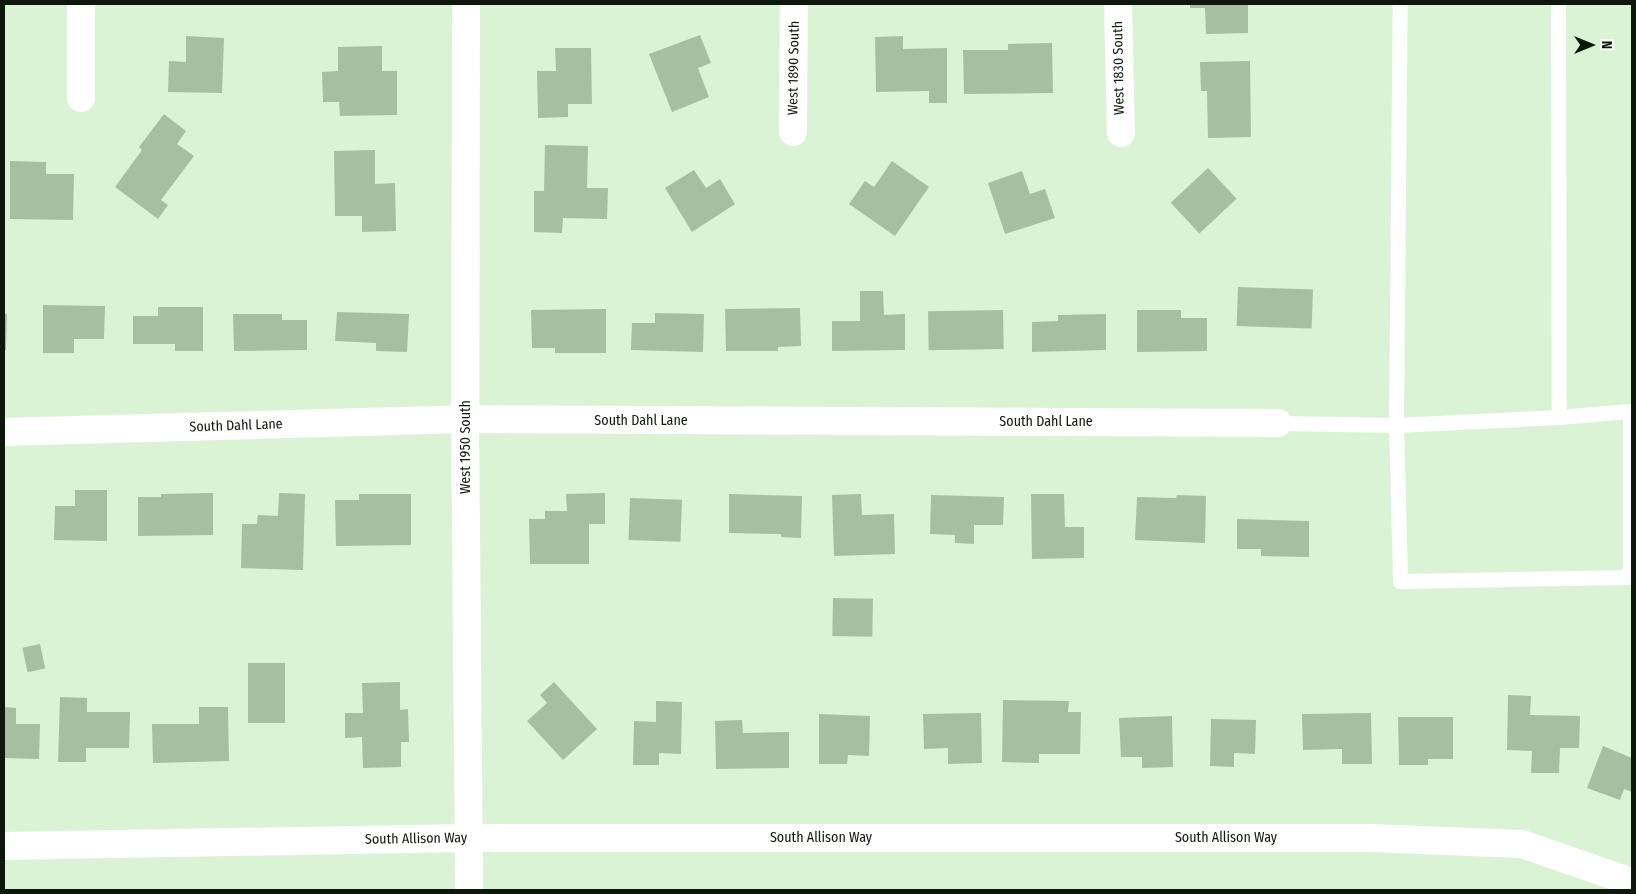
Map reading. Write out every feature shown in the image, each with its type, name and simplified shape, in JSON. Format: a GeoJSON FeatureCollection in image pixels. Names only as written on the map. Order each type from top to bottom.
{"type":"FeatureCollection","features":[{"type":"Feature","properties":{"kind":"street"},"geometry":{"type":"LineString","coordinates":[[81,4],[81,98]]}},
{"type":"Feature","properties":{"kind":"street","name":"West 1950 South"},"geometry":{"type":"LineString","coordinates":[[466,4],[465,419],[469,890]]}},
{"type":"Feature","properties":{"kind":"street","name":"West 1890 South"},"geometry":{"type":"LineString","coordinates":[[793,132],[794,4]]}},
{"type":"Feature","properties":{"kind":"street","name":"West 1830 South"},"geometry":{"type":"LineString","coordinates":[[1118,4],[1121,133]]}},
{"type":"Feature","properties":{"kind":"street","name":"South Dahl Lane"},"geometry":{"type":"LineString","coordinates":[[4,432],[465,419],[1278,423]]}},
{"type":"Feature","properties":{"kind":"street","name":"South Allison Way"},"geometry":{"type":"LineString","coordinates":[[4,846],[469,838],[1370,838],[1522,844],[1632,882]]}},
{"type":"Feature","properties":{"kind":"lane"},"geometry":{"type":"LineString","coordinates":[[1278,423],[1396,425],[1560,417],[1631,411],[1631,577],[1400,581],[1396,425],[1400,4]]}},
{"type":"Feature","properties":{"kind":"lane"},"geometry":{"type":"LineString","coordinates":[[1558,4],[1560,417]]}},
{"type":"Feature","properties":{"kind":"building"},"geometry":{"type":"Polygon","coordinates":[[[1190,4],[1248,4],[1248,33],[1206,34],[1205,8],[1190,8],[1190,4]]]}},
{"type":"Feature","properties":{"kind":"building"},"geometry":{"type":"Polygon","coordinates":[[[700,35],[711,63],[698,68],[709,97],[672,112],[649,54],[700,35]]]}},
{"type":"Feature","properties":{"kind":"building"},"geometry":{"type":"Polygon","coordinates":[[[186,36],[224,38],[222,93],[168,92],[169,61],[186,62],[186,36]]]}},
{"type":"Feature","properties":{"kind":"building"},"geometry":{"type":"Polygon","coordinates":[[[903,36],[903,49],[947,48],[947,103],[929,103],[929,91],[876,92],[875,37],[903,36]]]}},
{"type":"Feature","properties":{"kind":"building"},"geometry":{"type":"Polygon","coordinates":[[[1052,43],[1053,93],[964,94],[963,50],[1008,50],[1008,44],[1052,43]]]}},
{"type":"Feature","properties":{"kind":"building"},"geometry":{"type":"Polygon","coordinates":[[[382,46],[382,71],[397,71],[397,115],[340,116],[339,102],[323,102],[322,72],[338,71],[338,47],[382,46]]]}},
{"type":"Feature","properties":{"kind":"building"},"geometry":{"type":"Polygon","coordinates":[[[555,48],[591,48],[592,104],[568,104],[568,117],[538,118],[537,71],[556,71],[555,48]]]}},
{"type":"Feature","properties":{"kind":"building"},"geometry":{"type":"Polygon","coordinates":[[[1250,61],[1251,137],[1208,138],[1207,91],[1201,91],[1200,62],[1250,61]]]}},
{"type":"Feature","properties":{"kind":"building"},"geometry":{"type":"Polygon","coordinates":[[[164,114],[186,131],[177,144],[194,156],[161,200],[168,205],[158,219],[115,187],[142,150],[139,147],[164,114]]]}},
{"type":"Feature","properties":{"kind":"building"},"geometry":{"type":"Polygon","coordinates":[[[545,145],[588,146],[587,188],[608,188],[607,219],[563,218],[562,233],[534,232],[534,191],[544,191],[545,145]]]}},
{"type":"Feature","properties":{"kind":"building"},"geometry":{"type":"Polygon","coordinates":[[[375,150],[375,184],[395,183],[396,231],[362,232],[362,216],[335,216],[334,151],[375,150]]]}},
{"type":"Feature","properties":{"kind":"building"},"geometry":{"type":"Polygon","coordinates":[[[10,161],[46,162],[46,174],[74,174],[73,220],[10,219],[10,161]]]}},
{"type":"Feature","properties":{"kind":"building"},"geometry":{"type":"Polygon","coordinates":[[[892,161],[929,187],[895,236],[849,204],[865,181],[874,187],[892,161]]]}},
{"type":"Feature","properties":{"kind":"building"},"geometry":{"type":"Polygon","coordinates":[[[1208,168],[1237,199],[1199,233],[1171,203],[1208,168]]]}},
{"type":"Feature","properties":{"kind":"building"},"geometry":{"type":"Polygon","coordinates":[[[694,170],[706,188],[720,179],[735,204],[692,232],[665,188],[694,170]]]}},
{"type":"Feature","properties":{"kind":"building"},"geometry":{"type":"Polygon","coordinates":[[[1022,171],[1030,194],[1045,189],[1055,218],[1005,234],[988,183],[1022,171]]]}},
{"type":"Feature","properties":{"kind":"building"},"geometry":{"type":"Polygon","coordinates":[[[1238,287],[1313,290],[1312,329],[1237,326],[1238,287]]]}},
{"type":"Feature","properties":{"kind":"building"},"geometry":{"type":"Polygon","coordinates":[[[860,291],[883,291],[884,315],[905,314],[905,350],[832,351],[832,321],[860,321],[860,291]]]}},
{"type":"Feature","properties":{"kind":"building"},"geometry":{"type":"Polygon","coordinates":[[[43,305],[105,306],[104,339],[74,339],[74,353],[43,353],[43,305]]]}},
{"type":"Feature","properties":{"kind":"building"},"geometry":{"type":"Polygon","coordinates":[[[158,307],[203,307],[203,351],[175,351],[175,344],[133,344],[133,316],[158,316],[158,307]]]}},
{"type":"Feature","properties":{"kind":"building"},"geometry":{"type":"Polygon","coordinates":[[[800,308],[801,346],[778,347],[778,351],[726,351],[725,309],[800,308]]]}},
{"type":"Feature","properties":{"kind":"building"},"geometry":{"type":"Polygon","coordinates":[[[606,309],[606,353],[555,353],[555,348],[532,348],[531,310],[606,309]]]}},
{"type":"Feature","properties":{"kind":"building"},"geometry":{"type":"Polygon","coordinates":[[[1003,310],[1004,349],[929,350],[928,311],[1003,310]]]}},
{"type":"Feature","properties":{"kind":"building"},"geometry":{"type":"Polygon","coordinates":[[[1137,310],[1181,310],[1181,318],[1207,318],[1207,351],[1137,352],[1137,310]]]}},
{"type":"Feature","properties":{"kind":"building"},"geometry":{"type":"Polygon","coordinates":[[[337,312],[409,314],[407,352],[376,351],[376,343],[335,341],[337,312]]]}},
{"type":"Feature","properties":{"kind":"building"},"geometry":{"type":"Polygon","coordinates":[[[4,313],[7,314],[6,350],[4,350],[4,313]]]}},
{"type":"Feature","properties":{"kind":"building"},"geometry":{"type":"Polygon","coordinates":[[[655,313],[704,314],[703,352],[631,350],[632,323],[655,323],[655,313]]]}},
{"type":"Feature","properties":{"kind":"building"},"geometry":{"type":"Polygon","coordinates":[[[233,314],[282,314],[282,320],[307,320],[307,350],[234,351],[233,314]]]}},
{"type":"Feature","properties":{"kind":"building"},"geometry":{"type":"Polygon","coordinates":[[[1106,314],[1106,350],[1032,352],[1032,322],[1058,321],[1058,315],[1106,314]]]}},
{"type":"Feature","properties":{"kind":"building"},"geometry":{"type":"Polygon","coordinates":[[[75,490],[107,490],[107,541],[54,540],[55,506],[75,506],[75,490]]]}},
{"type":"Feature","properties":{"kind":"building"},"geometry":{"type":"Polygon","coordinates":[[[213,493],[213,535],[138,536],[138,497],[161,497],[161,494],[213,493]]]}},
{"type":"Feature","properties":{"kind":"building"},"geometry":{"type":"Polygon","coordinates":[[[279,493],[305,494],[303,570],[241,568],[242,524],[257,524],[258,515],[278,516],[279,493]]]}},
{"type":"Feature","properties":{"kind":"building"},"geometry":{"type":"Polygon","coordinates":[[[605,493],[605,524],[589,524],[589,564],[530,564],[529,519],[545,519],[545,511],[567,511],[566,494],[605,493]]]}},
{"type":"Feature","properties":{"kind":"building"},"geometry":{"type":"Polygon","coordinates":[[[359,494],[411,494],[411,545],[336,546],[335,500],[359,500],[359,494]]]}},
{"type":"Feature","properties":{"kind":"building"},"geometry":{"type":"Polygon","coordinates":[[[729,494],[802,496],[801,538],[781,537],[781,534],[729,533],[729,494]]]}},
{"type":"Feature","properties":{"kind":"building"},"geometry":{"type":"Polygon","coordinates":[[[861,494],[862,515],[894,514],[895,554],[834,556],[832,495],[861,494]]]}},
{"type":"Feature","properties":{"kind":"building"},"geometry":{"type":"Polygon","coordinates":[[[1031,494],[1064,494],[1065,527],[1084,527],[1084,558],[1032,559],[1031,494]]]}},
{"type":"Feature","properties":{"kind":"building"},"geometry":{"type":"Polygon","coordinates":[[[931,495],[1004,497],[1003,525],[974,525],[974,544],[955,543],[955,535],[930,534],[931,495]]]}},
{"type":"Feature","properties":{"kind":"building"},"geometry":{"type":"Polygon","coordinates":[[[1177,495],[1206,496],[1205,543],[1135,540],[1137,497],[1176,498],[1177,495]]]}},
{"type":"Feature","properties":{"kind":"building"},"geometry":{"type":"Polygon","coordinates":[[[630,498],[682,500],[681,542],[629,540],[630,498]]]}},
{"type":"Feature","properties":{"kind":"building"},"geometry":{"type":"Polygon","coordinates":[[[1237,519],[1309,521],[1309,557],[1261,556],[1261,549],[1237,549],[1237,519]]]}},
{"type":"Feature","properties":{"kind":"building"},"geometry":{"type":"Polygon","coordinates":[[[833,598],[873,599],[872,637],[832,636],[833,598]]]}},
{"type":"Feature","properties":{"kind":"building"},"geometry":{"type":"Polygon","coordinates":[[[40,644],[45,668],[28,672],[22,648],[40,644]]]}},
{"type":"Feature","properties":{"kind":"building"},"geometry":{"type":"Polygon","coordinates":[[[248,663],[285,663],[285,723],[248,723],[248,663]]]}},
{"type":"Feature","properties":{"kind":"building"},"geometry":{"type":"Polygon","coordinates":[[[400,682],[400,710],[408,709],[409,742],[401,742],[401,767],[363,768],[362,737],[345,738],[345,713],[363,713],[362,683],[400,682]]]}},
{"type":"Feature","properties":{"kind":"building"},"geometry":{"type":"Polygon","coordinates":[[[554,682],[597,729],[563,760],[527,721],[547,703],[540,695],[554,682]]]}},
{"type":"Feature","properties":{"kind":"building"},"geometry":{"type":"Polygon","coordinates":[[[1508,695],[1531,696],[1530,715],[1580,716],[1579,748],[1560,748],[1559,773],[1531,773],[1532,751],[1507,750],[1508,695]]]}},
{"type":"Feature","properties":{"kind":"building"},"geometry":{"type":"Polygon","coordinates":[[[60,697],[87,698],[87,712],[130,712],[129,748],[86,748],[86,762],[58,762],[60,697]]]}},
{"type":"Feature","properties":{"kind":"building"},"geometry":{"type":"Polygon","coordinates":[[[1003,700],[1069,701],[1068,712],[1081,712],[1080,754],[1039,754],[1039,763],[1002,762],[1003,700]]]}},
{"type":"Feature","properties":{"kind":"building"},"geometry":{"type":"Polygon","coordinates":[[[656,701],[682,702],[681,754],[659,753],[659,765],[633,765],[634,721],[656,722],[656,701]]]}},
{"type":"Feature","properties":{"kind":"building"},"geometry":{"type":"Polygon","coordinates":[[[4,707],[16,708],[16,724],[40,724],[39,759],[4,758],[4,707]]]}},
{"type":"Feature","properties":{"kind":"building"},"geometry":{"type":"Polygon","coordinates":[[[199,707],[228,707],[229,761],[153,763],[152,724],[199,724],[199,707]]]}},
{"type":"Feature","properties":{"kind":"building"},"geometry":{"type":"Polygon","coordinates":[[[981,713],[982,763],[948,764],[948,748],[924,749],[923,714],[981,713]]]}},
{"type":"Feature","properties":{"kind":"building"},"geometry":{"type":"Polygon","coordinates":[[[1371,713],[1372,764],[1342,764],[1342,749],[1303,750],[1302,714],[1371,713]]]}},
{"type":"Feature","properties":{"kind":"building"},"geometry":{"type":"Polygon","coordinates":[[[819,714],[870,716],[869,756],[848,755],[847,764],[819,764],[819,714]]]}},
{"type":"Feature","properties":{"kind":"building"},"geometry":{"type":"Polygon","coordinates":[[[1172,716],[1173,767],[1142,768],[1142,757],[1121,757],[1119,718],[1172,716]]]}},
{"type":"Feature","properties":{"kind":"building"},"geometry":{"type":"Polygon","coordinates":[[[1398,717],[1453,717],[1453,759],[1428,759],[1428,765],[1399,765],[1398,717]]]}},
{"type":"Feature","properties":{"kind":"building"},"geometry":{"type":"Polygon","coordinates":[[[1211,719],[1256,720],[1255,754],[1234,753],[1234,767],[1210,766],[1211,719]]]}},
{"type":"Feature","properties":{"kind":"building"},"geometry":{"type":"Polygon","coordinates":[[[742,720],[743,733],[789,732],[789,768],[716,769],[715,721],[742,720]]]}},
{"type":"Feature","properties":{"kind":"building"},"geometry":{"type":"Polygon","coordinates":[[[1603,746],[1632,758],[1632,792],[1624,789],[1620,800],[1587,788],[1603,746]]]}}]}
